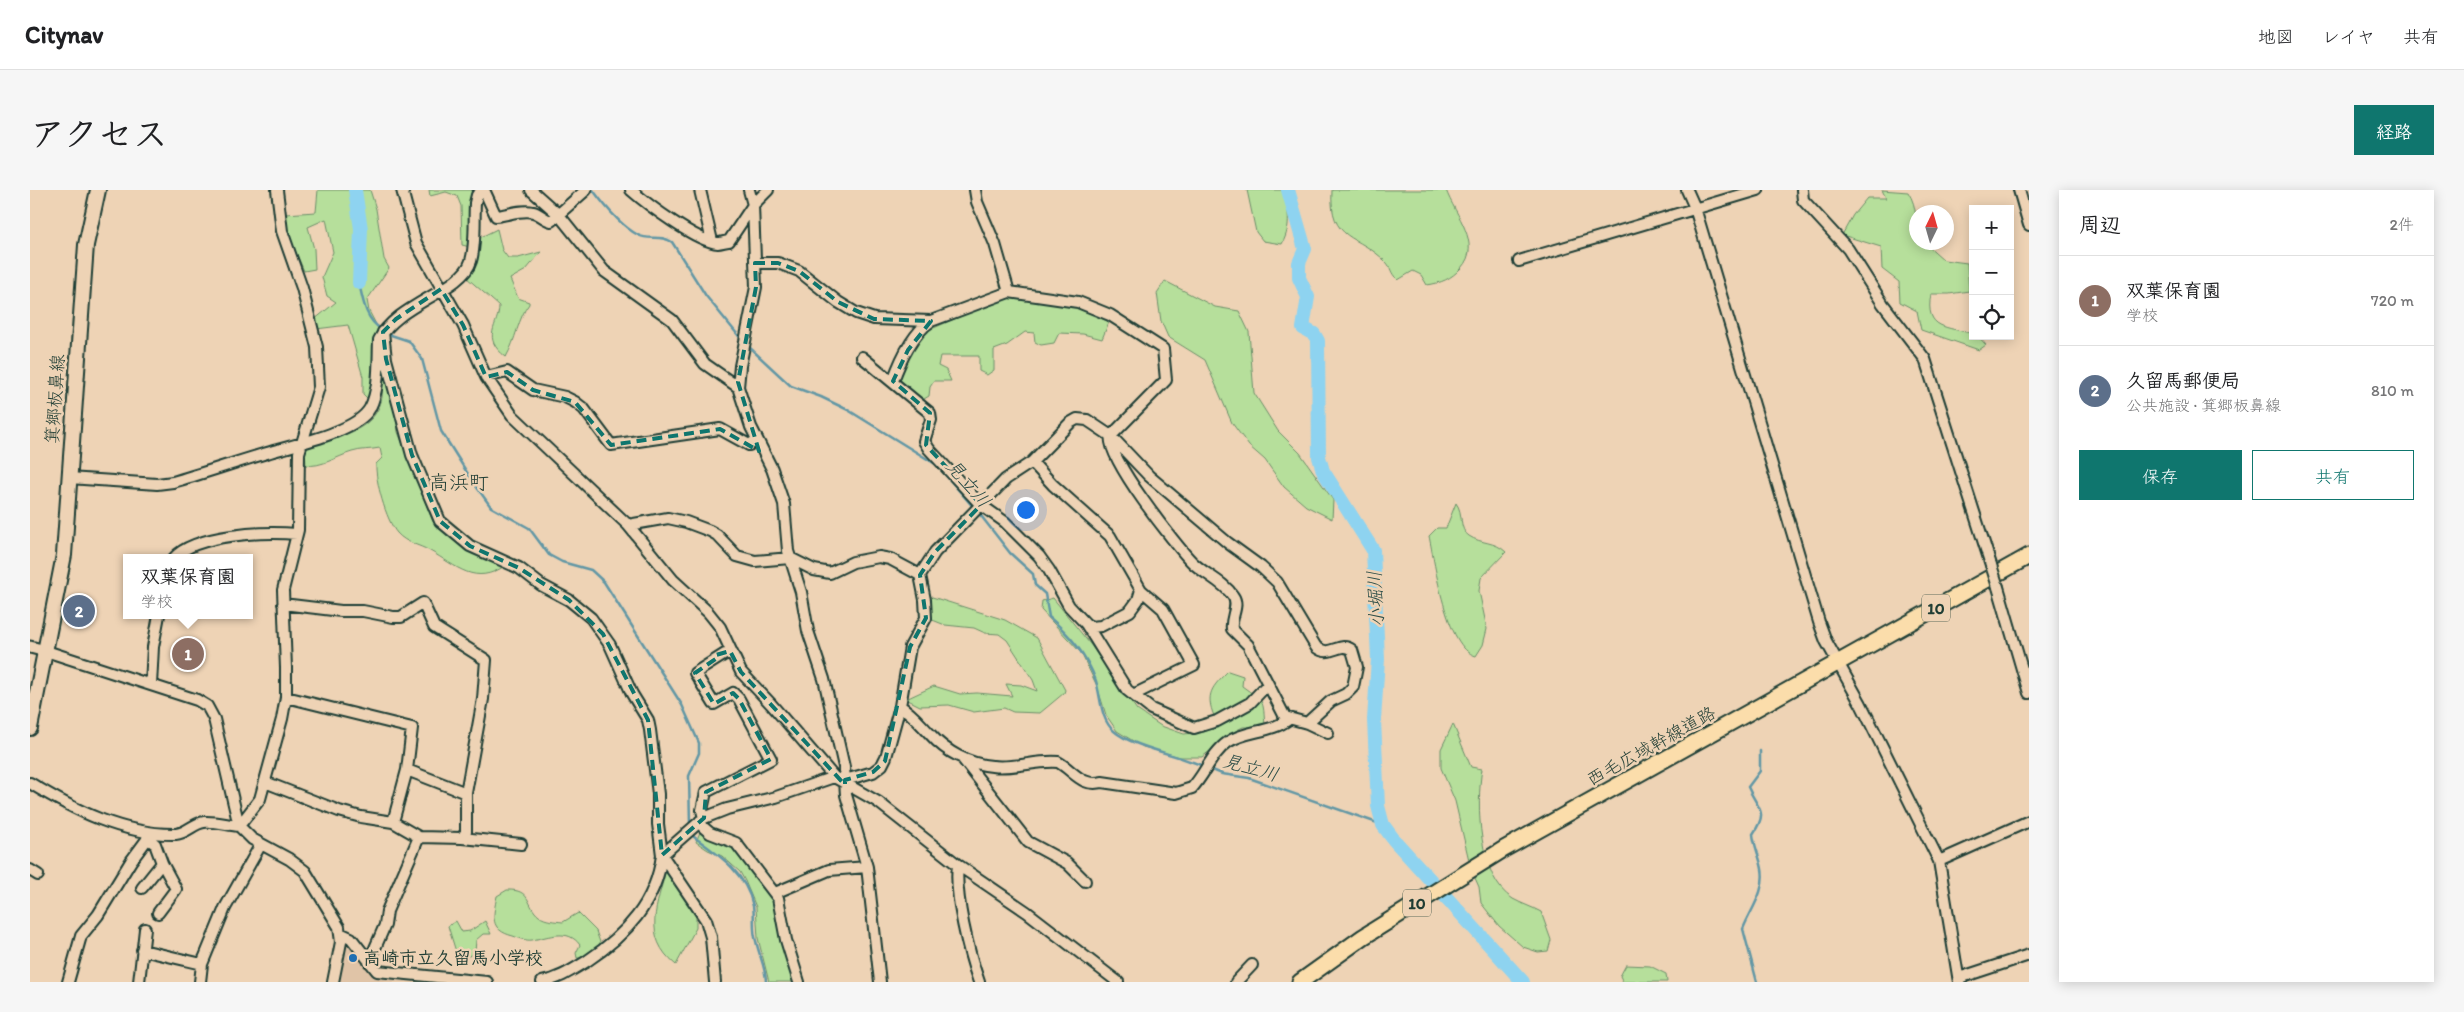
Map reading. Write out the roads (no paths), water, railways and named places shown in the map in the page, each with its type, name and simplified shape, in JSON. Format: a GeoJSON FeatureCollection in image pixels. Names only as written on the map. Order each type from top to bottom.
{"type":"FeatureCollection","features":[{"type":"Feature","properties":{"kind":"main road","name":"箕郷板鼻線"},"geometry":{"type":"LineString","coordinates":[[30,728],[64,555],[86,245],[98,190]]}},
{"type":"Feature","properties":{"kind":"main road","name":"西毛広域幹線道路"},"geometry":{"type":"LineString","coordinates":[[1300,982],[1414,905],[1504,849],[2029,556]]}},
{"type":"Feature","properties":{"kind":"street"},"geometry":{"type":"LineString","coordinates":[[239,826],[260,799],[286,697],[284,584],[297,534],[299,453],[318,395],[319,359],[302,288],[282,231],[277,190]]}},
{"type":"Feature","properties":{"kind":"street"},"geometry":{"type":"LineString","coordinates":[[402,190],[416,243],[440,289],[463,325],[486,377],[512,415],[628,525],[673,580],[715,621],[741,672],[834,777],[878,802],[958,865],[1027,912],[1118,982]]}},
{"type":"Feature","properties":{"kind":"street"},"geometry":{"type":"LineString","coordinates":[[69,478],[157,484],[173,482],[268,452],[302,444],[336,432],[369,410],[375,395],[379,340],[383,332],[396,319],[465,274],[471,260],[477,195],[483,190],[496,216],[527,211],[535,212],[544,219],[551,221],[586,190]]}},
{"type":"Feature","properties":{"kind":"street"},"geometry":{"type":"LineString","coordinates":[[531,190],[559,215],[604,271],[672,320],[705,364],[738,387]]}},
{"type":"Feature","properties":{"kind":"street"},"geometry":{"type":"LineString","coordinates":[[631,190],[642,200],[692,233],[717,243],[729,241],[753,205],[768,190]]}},
{"type":"Feature","properties":{"kind":"street"},"geometry":{"type":"LineString","coordinates":[[700,190],[712,241]]}},
{"type":"Feature","properties":{"kind":"street"},"geometry":{"type":"LineString","coordinates":[[749,190],[753,205],[756,287],[738,387],[757,440],[772,469],[784,504],[790,558],[801,592],[808,631],[824,679],[844,767],[845,782],[867,868],[880,982]]}},
{"type":"Feature","properties":{"kind":"street"},"geometry":{"type":"LineString","coordinates":[[975,190],[977,202],[995,244],[1009,292]]}},
{"type":"Feature","properties":{"kind":"street"},"geometry":{"type":"LineString","coordinates":[[1687,190],[1695,208],[1818,622],[1939,861],[1959,980],[2029,955]]}},
{"type":"Feature","properties":{"kind":"street"},"geometry":{"type":"LineString","coordinates":[[1519,262],[1758,190]]}},
{"type":"Feature","properties":{"kind":"street"},"geometry":{"type":"LineString","coordinates":[[1802,190],[1803,200],[1848,249],[1883,304],[1925,359],[1998,587],[2029,693]]}},
{"type":"Feature","properties":{"kind":"street"},"geometry":{"type":"LineString","coordinates":[[2019,190],[2029,225]]}},
{"type":"Feature","properties":{"kind":"street"},"geometry":{"type":"LineString","coordinates":[[755,263],[778,263],[799,271],[838,302],[856,313],[874,319],[931,321]]}},
{"type":"Feature","properties":{"kind":"street"},"geometry":{"type":"LineString","coordinates":[[893,381],[908,350],[924,326],[931,321],[1009,292],[1078,302],[1110,315],[1163,349],[1166,380],[1111,436],[1110,445],[1128,480],[1191,561],[1234,597],[1236,606],[1231,619],[1232,628],[1248,645],[1278,706],[1289,720]]}},
{"type":"Feature","properties":{"kind":"street"},"geometry":{"type":"LineString","coordinates":[[383,332],[386,359],[412,456],[440,521],[470,546],[520,568],[541,585],[581,609],[591,618],[610,645],[632,694],[648,720],[658,794],[658,824],[662,855],[661,866],[649,899],[632,925],[615,941],[564,975],[542,982]]}},
{"type":"Feature","properties":{"kind":"street"},"geometry":{"type":"LineString","coordinates":[[862,357],[930,413],[931,420],[924,437],[926,445],[978,508],[1005,522],[1039,556],[1069,606],[1086,624],[1126,690],[1151,709],[1194,728],[1217,721],[1250,703],[1268,685]]}},
{"type":"Feature","properties":{"kind":"street"},"geometry":{"type":"LineString","coordinates":[[486,377],[507,372],[533,390],[565,397],[575,402],[584,409],[612,445],[720,428],[742,443],[749,445],[757,440]]}},
{"type":"Feature","properties":{"kind":"street"},"geometry":{"type":"LineString","coordinates":[[845,782],[873,772],[882,765],[886,757],[900,706],[910,647],[926,618],[926,600],[920,575],[936,552],[1006,478],[1032,462],[1074,420],[1087,420],[1111,436],[1149,476],[1277,582],[1316,647],[1327,652],[1344,647],[1352,650],[1357,667],[1353,686],[1346,694],[1332,701],[1307,723]]}},
{"type":"Feature","properties":{"kind":"street"},"geometry":{"type":"LineString","coordinates":[[1032,462],[1053,485],[1110,536],[1141,590],[1163,609],[1194,665],[1133,695]]}},
{"type":"Feature","properties":{"kind":"street"},"geometry":{"type":"LineString","coordinates":[[628,525],[668,518],[710,530],[737,556],[755,561],[790,558],[814,570],[830,573],[853,562],[879,557],[890,559],[920,575]]}},
{"type":"Feature","properties":{"kind":"street"},"geometry":{"type":"LineString","coordinates":[[178,554],[181,550],[220,538],[268,532],[297,534]]}},
{"type":"Feature","properties":{"kind":"street"},"geometry":{"type":"LineString","coordinates":[[1086,624],[1101,626],[1130,611],[1138,600],[1141,590]]}},
{"type":"Feature","properties":{"kind":"street"},"geometry":{"type":"LineString","coordinates":[[283,604],[341,611],[364,611],[401,617],[423,603],[434,626],[486,660],[483,699],[466,793],[466,832],[462,838]]}},
{"type":"Feature","properties":{"kind":"street"},"geometry":{"type":"LineString","coordinates":[[151,685],[153,647],[158,619]]}},
{"type":"Feature","properties":{"kind":"street"},"geometry":{"type":"LineString","coordinates":[[30,647],[46,650],[197,700],[207,706],[214,720],[239,826]]}},
{"type":"Feature","properties":{"kind":"street"},"geometry":{"type":"LineString","coordinates":[[731,654],[725,654],[695,673],[714,704],[733,693],[739,699],[771,759],[706,792],[702,810],[703,827],[710,833],[736,843],[775,893],[780,905],[786,940],[798,982]]}},
{"type":"Feature","properties":{"kind":"street"},"geometry":{"type":"LineString","coordinates":[[286,697],[412,728],[407,770],[393,822]]}},
{"type":"Feature","properties":{"kind":"street"},"geometry":{"type":"LineString","coordinates":[[900,706],[916,718],[940,745],[962,758],[991,766],[1007,767],[1058,762],[1084,782],[1093,784],[1102,782],[1176,793],[1192,788],[1209,763],[1228,742],[1271,729],[1289,720],[1307,723],[1328,733]]}},
{"type":"Feature","properties":{"kind":"street"},"geometry":{"type":"LineString","coordinates":[[962,758],[1028,842],[1067,863],[1085,881]]}},
{"type":"Feature","properties":{"kind":"street"},"geometry":{"type":"LineString","coordinates":[[407,770],[466,793]]}},
{"type":"Feature","properties":{"kind":"street"},"geometry":{"type":"LineString","coordinates":[[662,855],[702,820],[727,808],[776,797],[834,777]]}},
{"type":"Feature","properties":{"kind":"street"},"geometry":{"type":"LineString","coordinates":[[265,782],[339,811],[393,822],[419,837],[462,838],[521,844]]}},
{"type":"Feature","properties":{"kind":"street"},"geometry":{"type":"LineString","coordinates":[[30,783],[58,800],[108,823],[149,836],[180,834],[204,822],[239,826],[261,844],[289,859],[305,871],[336,922],[340,933],[333,982]]}},
{"type":"Feature","properties":{"kind":"street"},"geometry":{"type":"LineString","coordinates":[[1939,861],[2029,822]]}},
{"type":"Feature","properties":{"kind":"street"},"geometry":{"type":"LineString","coordinates":[[149,836],[155,844],[162,864],[176,889],[158,913]]}},
{"type":"Feature","properties":{"kind":"street"},"geometry":{"type":"LineString","coordinates":[[68,982],[81,936],[98,915],[105,900],[149,836]]}},
{"type":"Feature","properties":{"kind":"street"},"geometry":{"type":"LineString","coordinates":[[369,962],[385,925],[387,911],[419,837]]}},
{"type":"Feature","properties":{"kind":"street"},"geometry":{"type":"LineString","coordinates":[[200,982],[202,964],[224,908],[261,844]]}},
{"type":"Feature","properties":{"kind":"street"},"geometry":{"type":"LineString","coordinates":[[662,855],[706,920],[711,937],[715,982]]}},
{"type":"Feature","properties":{"kind":"street"},"geometry":{"type":"LineString","coordinates":[[142,888],[162,864]]}},
{"type":"Feature","properties":{"kind":"street"},"geometry":{"type":"LineString","coordinates":[[958,865],[960,901],[972,963],[979,982]]}},
{"type":"Feature","properties":{"kind":"street"},"geometry":{"type":"LineString","coordinates":[[775,893],[829,870],[867,868]]}},
{"type":"Feature","properties":{"kind":"street"},"geometry":{"type":"LineString","coordinates":[[139,982],[145,929]]}},
{"type":"Feature","properties":{"kind":"street"},"geometry":{"type":"LineString","coordinates":[[340,933],[351,938],[377,970],[487,982]]}},
{"type":"Feature","properties":{"kind":"street"},"geometry":{"type":"LineString","coordinates":[[142,950],[202,964]]}},
{"type":"Feature","properties":{"kind":"street"},"geometry":{"type":"LineString","coordinates":[[1236,982],[1252,965]]}},
{"type":"Feature","properties":{"kind":"waterway"},"geometry":{"type":"LineString","coordinates":[[355,190],[361,229],[359,283]]}},
{"type":"Feature","properties":{"kind":"waterway","name":"見立川"},"geometry":{"type":"LineString","coordinates":[[593,190],[613,215],[638,235],[646,238],[663,238],[672,242],[706,296],[742,340]]}},
{"type":"Feature","properties":{"kind":"waterway","name":"小堀川"},"geometry":{"type":"LineString","coordinates":[[1288,190],[1305,249],[1299,263],[1299,278],[1308,297],[1303,328],[1314,334],[1318,341],[1319,457],[1323,471],[1373,550],[1378,659],[1374,720],[1378,806],[1383,825],[1394,840],[1523,982]]}},
{"type":"Feature","properties":{"kind":"waterway"},"geometry":{"type":"LineString","coordinates":[[359,283],[368,315],[381,329]]}},
{"type":"Feature","properties":{"kind":"waterway"},"geometry":{"type":"LineString","coordinates":[[388,334],[409,341],[422,359],[441,431],[491,507],[529,528],[549,555],[562,562],[591,570],[604,582],[682,705],[699,743],[699,753],[689,776],[690,825]]}},
{"type":"Feature","properties":{"kind":"waterway","name":"見立川"},"geometry":{"type":"LineString","coordinates":[[748,346],[791,386],[821,397],[848,410],[937,465],[974,508]]}},
{"type":"Feature","properties":{"kind":"waterway","name":"見立川"},"geometry":{"type":"LineString","coordinates":[[978,512],[1010,553],[1033,574],[1035,585],[1045,594],[1049,617],[1070,638],[1087,662],[1096,681],[1103,714],[1109,726],[1122,737],[1132,742],[1203,766]]}},
{"type":"Feature","properties":{"kind":"waterway"},"geometry":{"type":"LineString","coordinates":[[1757,982],[1743,929],[1757,900],[1763,877],[1753,834],[1758,826],[1761,815],[1748,787],[1760,771],[1760,751]]}},
{"type":"Feature","properties":{"kind":"waterway","name":"見立川"},"geometry":{"type":"LineString","coordinates":[[1210,769],[1222,774],[1249,778],[1383,825]]}},
{"type":"Feature","properties":{"kind":"waterway"},"geometry":{"type":"LineString","coordinates":[[692,833],[694,837],[722,858],[738,874],[749,894],[753,906],[755,937],[764,967],[766,982]]}},
{"type":"Feature","properties":{"kind":"place","name":"久留馬郵便局"},"geometry":{"type":"Point","coordinates":[79,611]}},
{"type":"Feature","properties":{"kind":"place","name":"双葉保育園"},"geometry":{"type":"Point","coordinates":[188,654]}},
{"type":"Feature","properties":{"kind":"place","name":"高崎市立久留馬小学校"},"geometry":{"type":"Point","coordinates":[353,958]}},
{"type":"Feature","properties":{"kind":"district","name":"高浜町"},"geometry":{"type":"Point","coordinates":[459,482]}}]}
